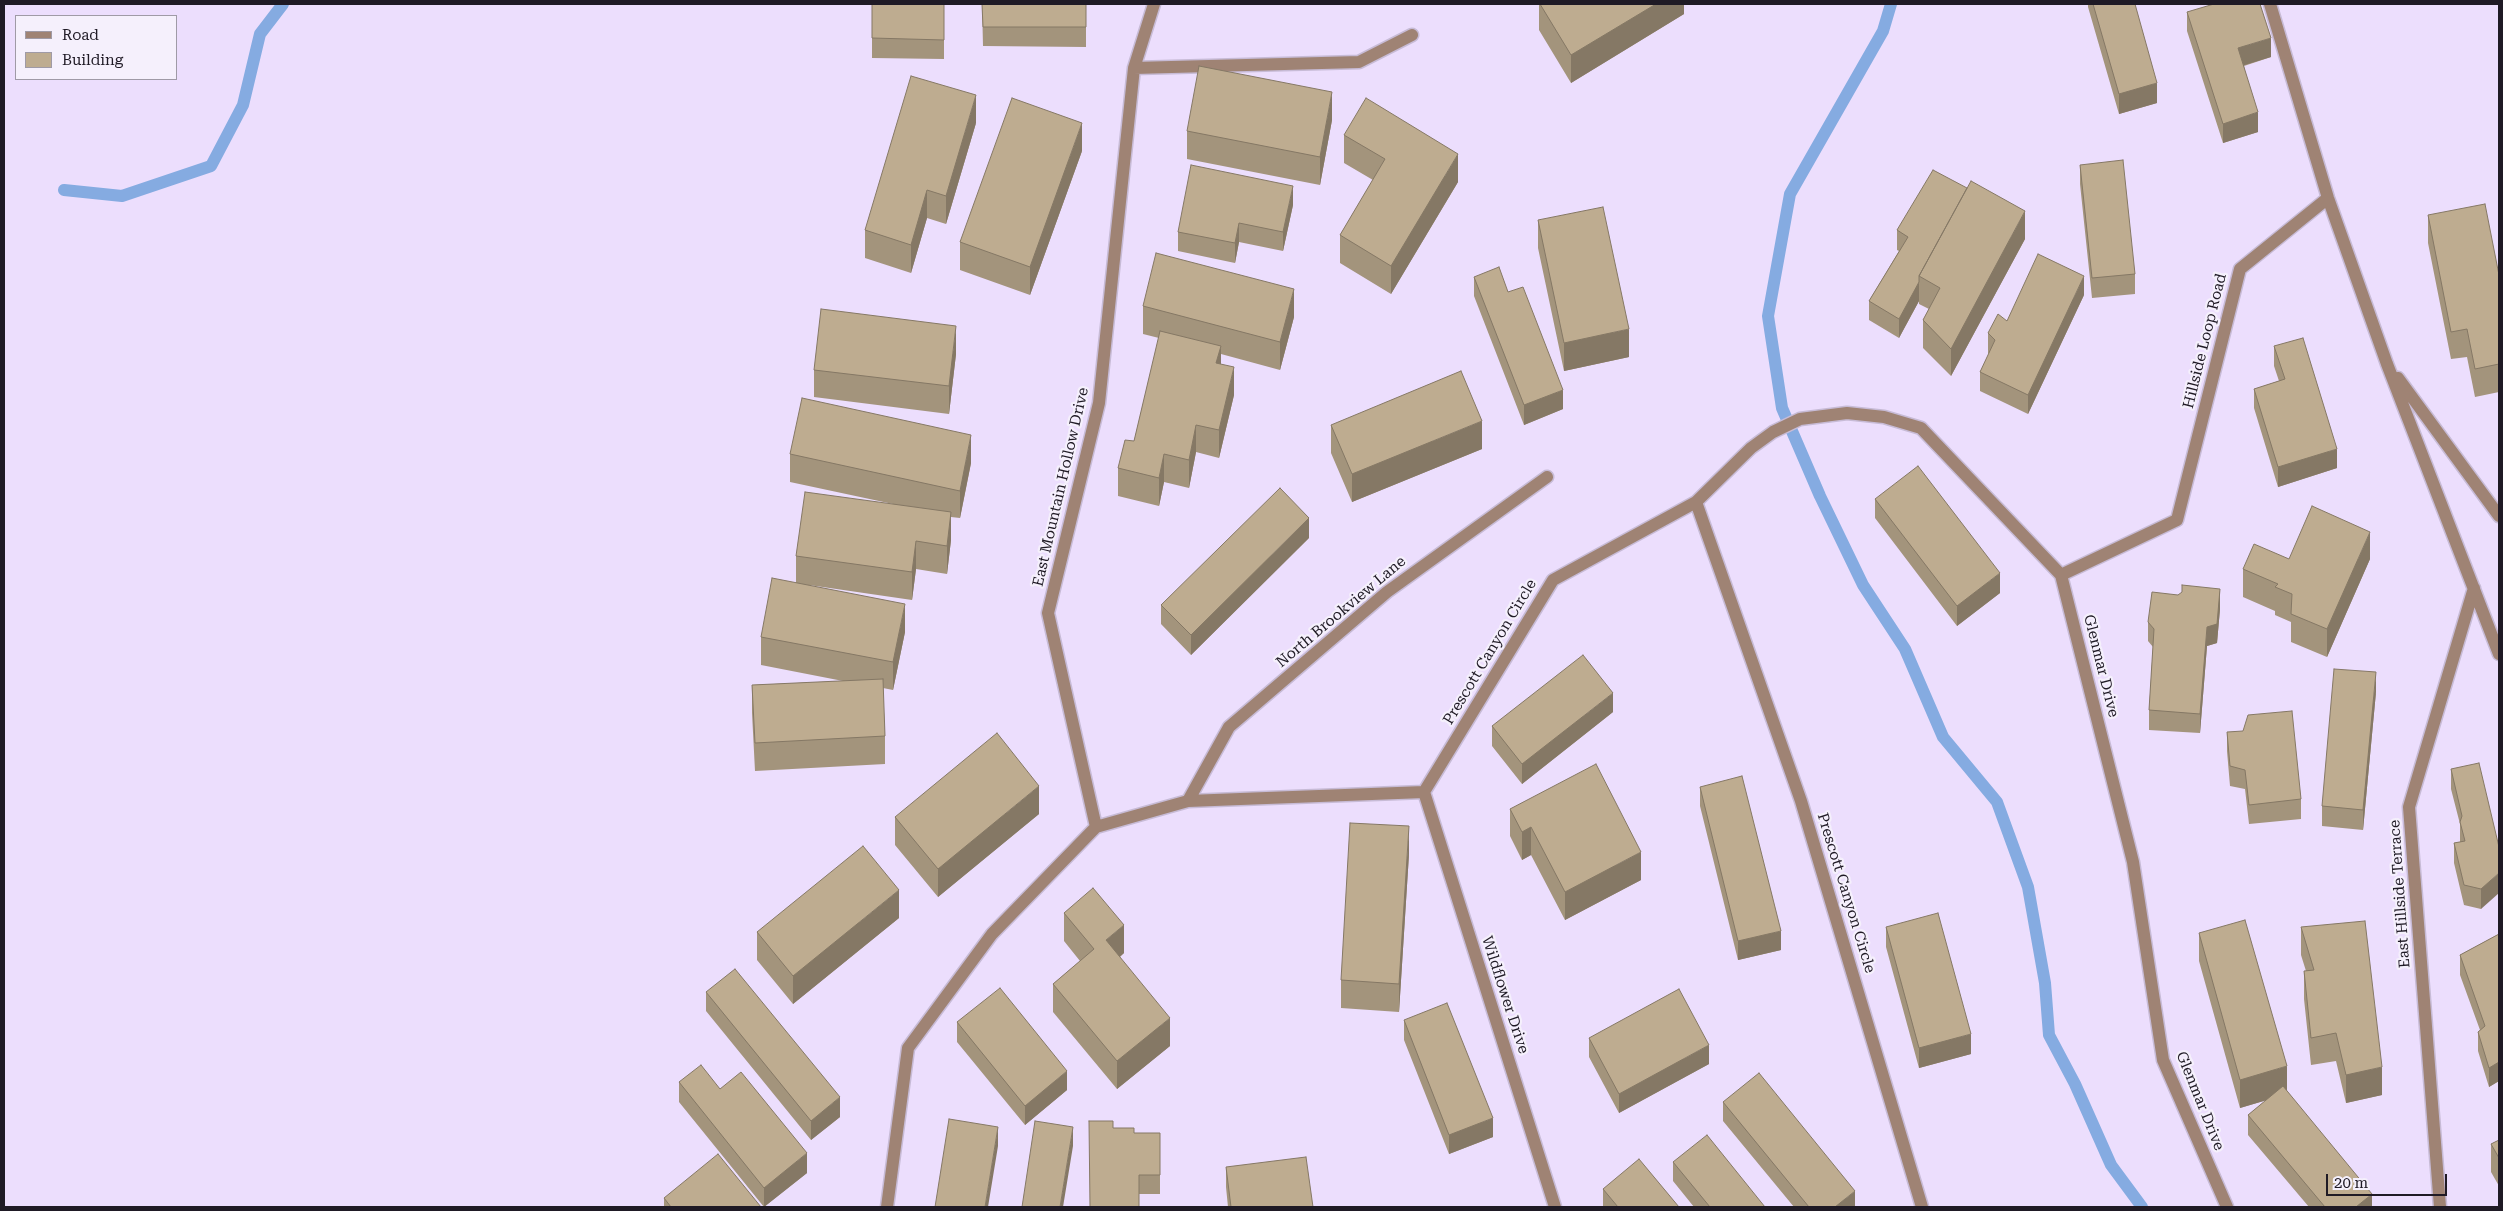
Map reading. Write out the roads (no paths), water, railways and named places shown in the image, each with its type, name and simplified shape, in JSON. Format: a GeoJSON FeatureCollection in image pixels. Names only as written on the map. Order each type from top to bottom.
{"type":"FeatureCollection","features":[{"type":"Feature","properties":{"kind":"street","name":"East Mountain Hollow Drive"},"geometry":{"type":"LineString","coordinates":[[1096,827],[1048,613],[1099,403],[1134,68],[1154,4]]}},
{"type":"Feature","properties":{"kind":"street"},"geometry":{"type":"LineString","coordinates":[[2270,4],[2328,198],[2387,364],[2499,654]]}},
{"type":"Feature","properties":{"kind":"street"},"geometry":{"type":"LineString","coordinates":[[1134,68],[1358,62],[1412,35]]}},
{"type":"Feature","properties":{"kind":"street","name":"Hillside Loop Road"},"geometry":{"type":"LineString","coordinates":[[2061,575],[2177,520],[2240,269],[2328,198]]}},
{"type":"Feature","properties":{"kind":"street"},"geometry":{"type":"LineString","coordinates":[[2387,364],[2499,516]]}},
{"type":"Feature","properties":{"kind":"street","name":"Glenmar Drive"},"geometry":{"type":"LineString","coordinates":[[1696,502],[1739,459],[1773,432],[1800,419],[1847,413],[1884,417],[1921,428],[2061,575],[2133,862],[2163,1060],[2226,1207]]}},
{"type":"Feature","properties":{"kind":"street","name":"North Brookview Lane"},"geometry":{"type":"LineString","coordinates":[[1188,801],[1229,727],[1387,592],[1547,477]]}},
{"type":"Feature","properties":{"kind":"street","name":"Prescott Canyon Circle"},"geometry":{"type":"LineString","coordinates":[[1424,792],[1553,580],[1696,502],[1801,801],[1922,1207]]}},
{"type":"Feature","properties":{"kind":"street","name":"East Hillside Terrace"},"geometry":{"type":"LineString","coordinates":[[2440,1207],[2409,807],[2474,588]]}},
{"type":"Feature","properties":{"kind":"street"},"geometry":{"type":"LineString","coordinates":[[887,1207],[908,1048],[992,934],[1096,827],[1188,801],[1424,792]]}},
{"type":"Feature","properties":{"kind":"street","name":"Wildflower Drive"},"geometry":{"type":"LineString","coordinates":[[1424,792],[1555,1207]]}},
{"type":"Feature","properties":{"kind":"waterway"},"geometry":{"type":"LineString","coordinates":[[64,190],[122,196],[211,166],[243,105],[260,34],[283,4]]}},
{"type":"Feature","properties":{"kind":"waterway"},"geometry":{"type":"LineString","coordinates":[[1891,4],[1883,31],[1790,194],[1768,316],[1782,408],[1820,496],[1863,585],[1905,649],[1943,737],[1997,802],[2028,887],[2045,983],[2049,1035],[2075,1084],[2111,1165],[2142,1207]]}}]}
